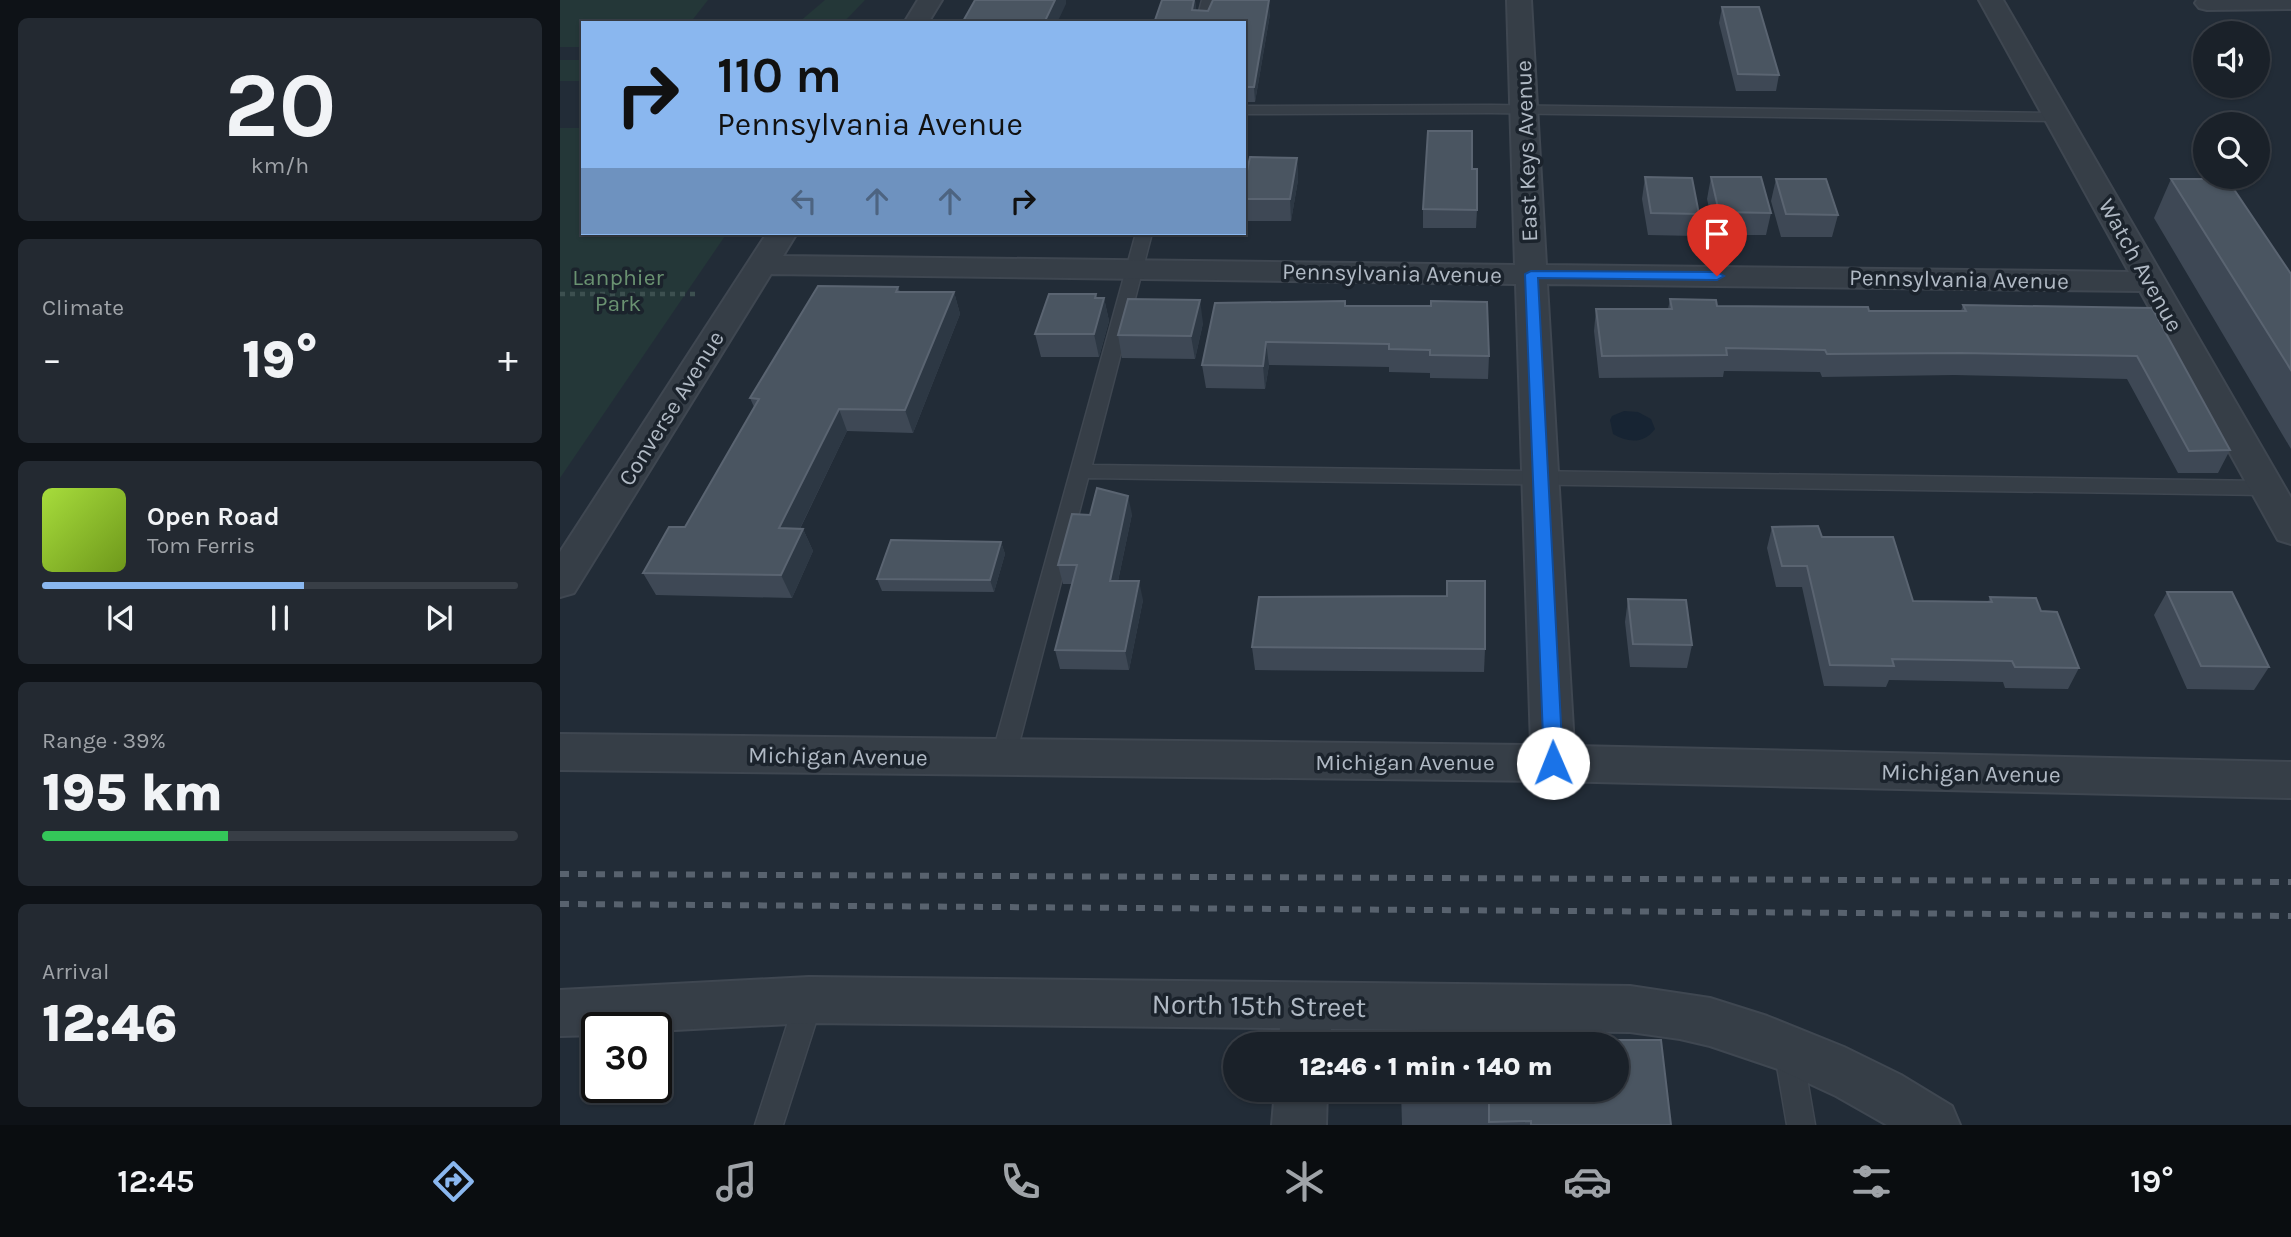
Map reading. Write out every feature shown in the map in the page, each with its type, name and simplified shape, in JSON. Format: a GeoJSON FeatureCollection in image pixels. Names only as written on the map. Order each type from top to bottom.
{"type":"FeatureCollection","features":[{"type":"Feature","properties":{"kind":"street"},"geometry":{"type":"LineString","coordinates":[[917,21],[930,0]]}},
{"type":"Feature","properties":{"kind":"street","name":"East Keys Avenue"},"geometry":{"type":"LineString","coordinates":[[1519,0],[1553,763]]}},
{"type":"Feature","properties":{"kind":"street","name":"Watch Avenue"},"geometry":{"type":"LineString","coordinates":[[1991,0],[2291,531]]}},
{"type":"Feature","properties":{"kind":"street"},"geometry":{"type":"LineString","coordinates":[[2207,3],[2291,2]]}},
{"type":"Feature","properties":{"kind":"street","name":"Converse Avenue"},"geometry":{"type":"LineString","coordinates":[[560,583],[781,235]]}},
{"type":"Feature","properties":{"kind":"street","name":"Pennsylvania Avenue"},"geometry":{"type":"LineString","coordinates":[[761,265],[2150,282]]}},
{"type":"Feature","properties":{"kind":"street","name":"Michigan Avenue"},"geometry":{"type":"LineString","coordinates":[[560,752],[1553,763],[2291,780]]}},
{"type":"Feature","properties":{"kind":"street","name":"North 15th Street"},"geometry":{"type":"LineString","coordinates":[[560,1013],[809,1000],[1306,1025],[1630,1009],[1709,1021],[1788,1049],[1899,1101],[1933,1125]]}},
{"type":"Feature","properties":{"kind":"street"},"geometry":{"type":"LineString","coordinates":[[1299,1125],[1300,1102]]}},
{"type":"Feature","properties":{"kind":"lane"},"geometry":{"type":"LineString","coordinates":[[1204,21],[1209,0]]}},
{"type":"Feature","properties":{"kind":"lane"},"geometry":{"type":"LineString","coordinates":[[1246,110],[1525,110],[2057,117]]}},
{"type":"Feature","properties":{"kind":"lane"},"geometry":{"type":"LineString","coordinates":[[1003,759],[1144,235]]}},
{"type":"Feature","properties":{"kind":"lane"},"geometry":{"type":"LineString","coordinates":[[1080,471],[2266,488]]}},
{"type":"Feature","properties":{"kind":"lane"},"geometry":{"type":"LineString","coordinates":[[769,1125],[809,1000]]}},
{"type":"Feature","properties":{"kind":"lane"},"geometry":{"type":"LineString","coordinates":[[1788,1049],[1801,1125]]}},
{"type":"Feature","properties":{"kind":"path"},"geometry":{"type":"LineString","coordinates":[[560,294],[696,294]]}},
{"type":"Feature","properties":{"kind":"green space"},"geometry":{"type":"Polygon","coordinates":[[[560,0],[708,0],[692,21],[581,21],[581,47],[560,47],[560,0]]]}},
{"type":"Feature","properties":{"kind":"green space"},"geometry":{"type":"Polygon","coordinates":[[[825,0],[865,0],[845,21],[800,21],[825,0]]]}},
{"type":"Feature","properties":{"kind":"green space"},"geometry":{"type":"Polygon","coordinates":[[[560,60],[581,60],[581,81],[560,81],[560,60]]]}},
{"type":"Feature","properties":{"kind":"green space","name":"Lanphier Park"},"geometry":{"type":"Polygon","coordinates":[[[560,128],[581,128],[581,235],[726,235],[560,478],[560,128]]]}},
{"type":"Feature","properties":{"kind":"water"},"geometry":{"type":"Polygon","coordinates":[[[1624,411],[1638,412],[1651,419],[1655,429],[1641,440],[1624,439],[1613,434],[1610,420],[1612,416],[1624,411]]]}},
{"type":"Feature","properties":{"kind":"building"},"geometry":{"type":"Polygon","coordinates":[[[975,0],[1055,0],[1045,21],[963,21],[975,0]]]}},
{"type":"Feature","properties":{"kind":"building"},"geometry":{"type":"Polygon","coordinates":[[[1162,0],[1194,0],[1192,10],[1208,11],[1213,0],[1269,0],[1254,87],[1246,87],[1246,21],[1155,21],[1162,0]]]}},
{"type":"Feature","properties":{"kind":"building"},"geometry":{"type":"Polygon","coordinates":[[[1722,7],[1759,7],[1779,75],[1738,74],[1722,7]]]}},
{"type":"Feature","properties":{"kind":"building"},"geometry":{"type":"Polygon","coordinates":[[[1428,131],[1472,131],[1472,169],[1477,169],[1477,210],[1423,209],[1428,131]]]}},
{"type":"Feature","properties":{"kind":"building"},"geometry":{"type":"Polygon","coordinates":[[[1250,157],[1297,158],[1290,199],[1246,199],[1246,176],[1250,157]]]}},
{"type":"Feature","properties":{"kind":"building"},"geometry":{"type":"Polygon","coordinates":[[[1645,177],[1692,178],[1699,214],[1651,213],[1645,177]]]}},
{"type":"Feature","properties":{"kind":"building"},"geometry":{"type":"Polygon","coordinates":[[[1711,177],[1761,177],[1771,213],[1719,212],[1711,177]]]}},
{"type":"Feature","properties":{"kind":"building"},"geometry":{"type":"Polygon","coordinates":[[[1776,179],[1826,179],[1838,215],[1786,214],[1776,179]]]}},
{"type":"Feature","properties":{"kind":"building"},"geometry":{"type":"Polygon","coordinates":[[[2171,179],[2193,179],[2193,189],[2234,189],[2291,274],[2291,370],[2171,179]]]}},
{"type":"Feature","properties":{"kind":"building"},"geometry":{"type":"Polygon","coordinates":[[[818,286],[898,287],[896,292],[954,292],[905,410],[839,409],[779,528],[803,529],[781,575],[643,573],[669,527],[685,527],[759,399],[750,398],[818,286]]]}},
{"type":"Feature","properties":{"kind":"building"},"geometry":{"type":"Polygon","coordinates":[[[1049,294],[1096,294],[1095,298],[1104,298],[1094,334],[1035,334],[1049,294]]]}},
{"type":"Feature","properties":{"kind":"building"},"geometry":{"type":"Polygon","coordinates":[[[1128,299],[1200,300],[1191,336],[1118,335],[1128,299]]]}},
{"type":"Feature","properties":{"kind":"building"},"geometry":{"type":"Polygon","coordinates":[[[1670,299],[1716,300],[1717,306],[1868,307],[1869,311],[1966,311],[1963,305],[2152,308],[2230,450],[2189,451],[2137,356],[1827,354],[1825,350],[1726,348],[1727,355],[1602,356],[1596,309],[1672,309],[1670,299]]]}},
{"type":"Feature","properties":{"kind":"building"},"geometry":{"type":"Polygon","coordinates":[[[1345,301],[1345,306],[1431,306],[1431,301],[1487,302],[1489,356],[1430,355],[1430,350],[1389,349],[1389,344],[1266,342],[1263,366],[1202,365],[1215,303],[1345,301]]]}},
{"type":"Feature","properties":{"kind":"building"},"geometry":{"type":"Polygon","coordinates":[[[1097,488],[1128,496],[1110,581],[1139,581],[1125,651],[1055,650],[1077,565],[1058,565],[1072,514],[1090,515],[1097,488]]]}},
{"type":"Feature","properties":{"kind":"building"},"geometry":{"type":"Polygon","coordinates":[[[1818,526],[1822,537],[1893,537],[1913,601],[1992,602],[1990,597],[2036,598],[2041,611],[2057,612],[2079,668],[2015,667],[2012,661],[1892,659],[1894,666],[1830,665],[1807,566],[1782,566],[1772,527],[1818,526]]]}},
{"type":"Feature","properties":{"kind":"building"},"geometry":{"type":"Polygon","coordinates":[[[891,540],[1001,542],[990,580],[877,579],[891,540]]]}},
{"type":"Feature","properties":{"kind":"building"},"geometry":{"type":"Polygon","coordinates":[[[1447,581],[1485,581],[1485,649],[1252,647],[1259,597],[1447,596],[1447,581]]]}},
{"type":"Feature","properties":{"kind":"building"},"geometry":{"type":"Polygon","coordinates":[[[2167,592],[2232,592],[2269,667],[2201,666],[2167,592]]]}},
{"type":"Feature","properties":{"kind":"building"},"geometry":{"type":"Polygon","coordinates":[[[1628,599],[1686,600],[1692,645],[1633,644],[1628,599]]]}},
{"type":"Feature","properties":{"kind":"building"},"geometry":{"type":"Polygon","coordinates":[[[1629,1040],[1661,1040],[1671,1125],[1531,1125],[1531,1121],[1489,1122],[1489,1102],[1629,1102],[1629,1040]]]}},
{"type":"Feature","properties":{"kind":"railway"},"geometry":{"type":"LineString","coordinates":[[560,874],[2291,882]]}},
{"type":"Feature","properties":{"kind":"railway"},"geometry":{"type":"LineString","coordinates":[[560,904],[2291,916]]}},
{"type":"Feature","properties":{"kind":"route"},"geometry":{"type":"LineString","coordinates":[[1553,763],[1531,274],[1717,276]]}}]}
